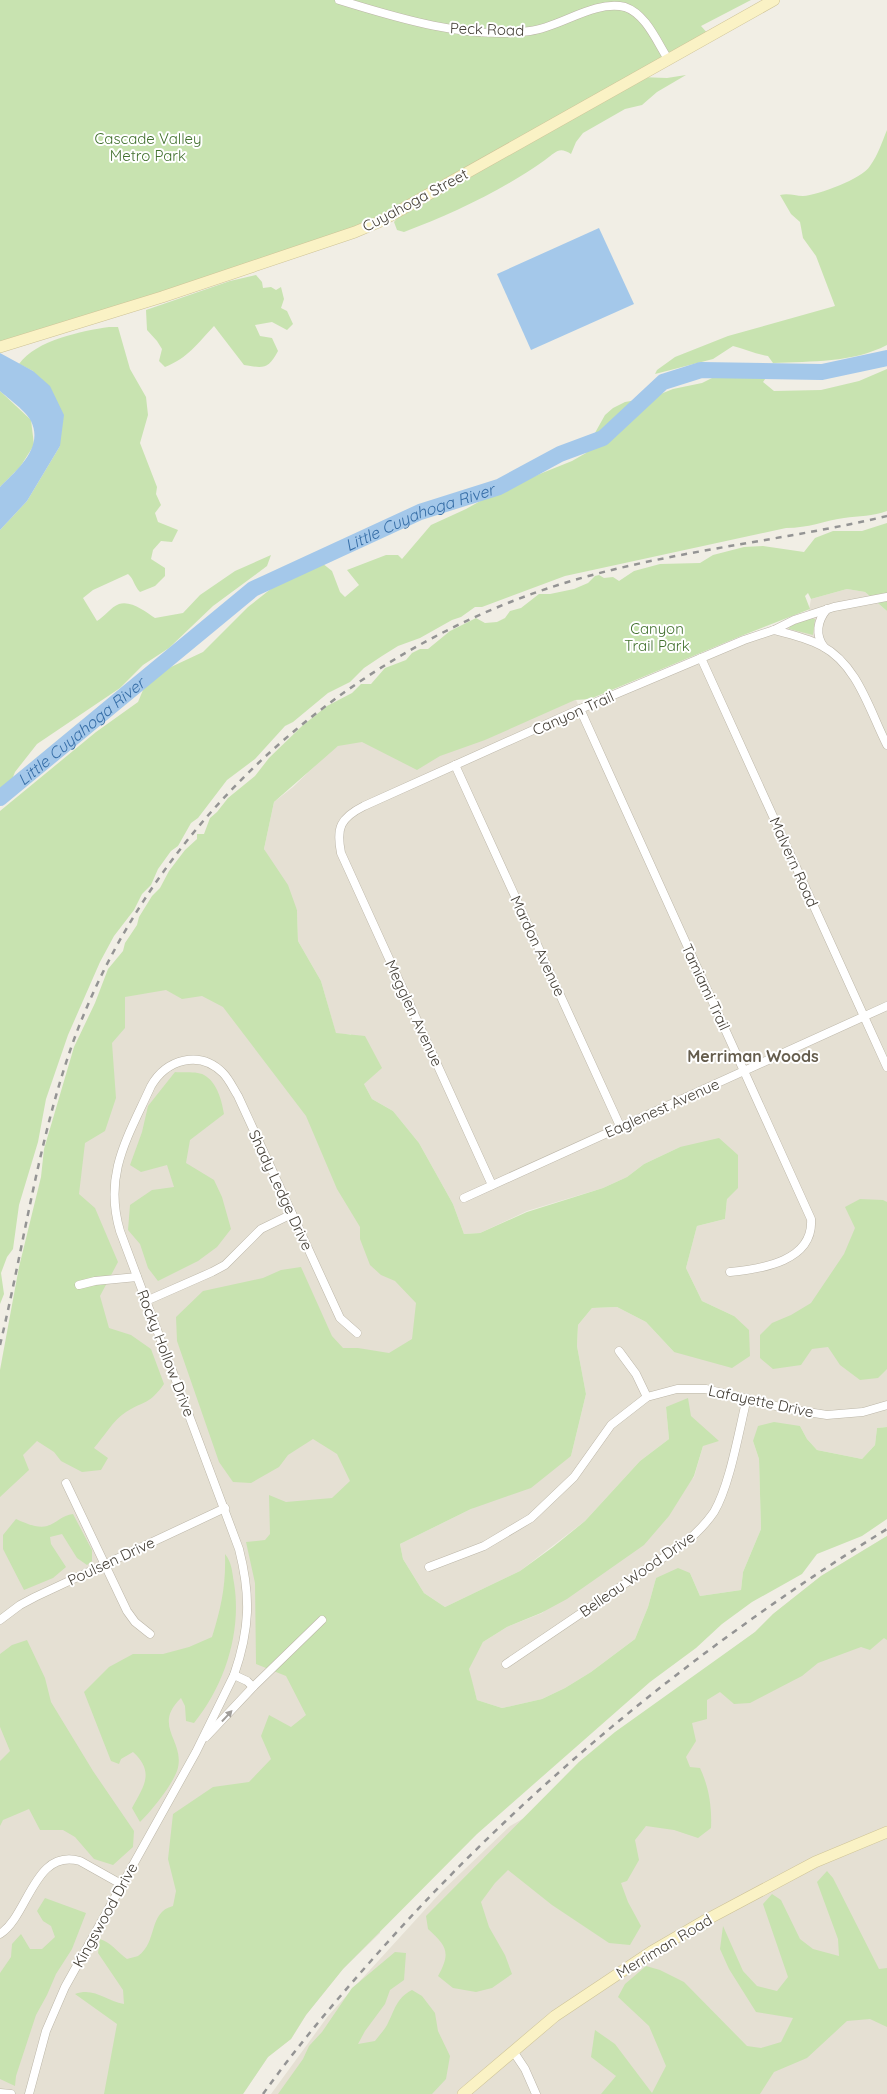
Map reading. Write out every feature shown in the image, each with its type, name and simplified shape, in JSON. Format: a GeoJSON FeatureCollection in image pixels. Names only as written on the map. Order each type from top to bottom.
{"type":"FeatureCollection","features":[{"type":"Feature","properties":{"kind":"street","name":"Peck Road"},"geometry":{"type":"LineString","coordinates":[[339,0],[448,28],[494,32],[530,31],[557,24],[601,6],[624,7],[643,19],[668,59]]}},
{"type":"Feature","properties":{"kind":"street","name":"Cuyahoga Street"},"geometry":{"type":"LineString","coordinates":[[2,346],[162,297],[356,232],[381,221],[774,0]]}},
{"type":"Feature","properties":{"kind":"street","name":"Canyon Trail"},"geometry":{"type":"LineString","coordinates":[[338,840],[338,832],[342,824],[352,812],[580,709],[744,640],[774,630],[794,620],[854,602],[887,597]]}},
{"type":"Feature","properties":{"kind":"street"},"geometry":{"type":"LineString","coordinates":[[824,647],[819,638],[818,626],[822,614],[827,609]]}},
{"type":"Feature","properties":{"kind":"street"},"geometry":{"type":"LineString","coordinates":[[774,630],[824,647],[842,662],[855,679],[887,746]]}},
{"type":"Feature","properties":{"kind":"street","name":"Malvern Road"},"geometry":{"type":"LineString","coordinates":[[702,658],[887,1067]]}},
{"type":"Feature","properties":{"kind":"street","name":"Tamiami Trail"},"geometry":{"type":"LineString","coordinates":[[580,709],[811,1219],[810,1238],[805,1246],[797,1252],[760,1269],[730,1272]]}},
{"type":"Feature","properties":{"kind":"street","name":"Mardon Avenue"},"geometry":{"type":"LineString","coordinates":[[455,765],[620,1126]]}},
{"type":"Feature","properties":{"kind":"street","name":"Megglen Avenue"},"geometry":{"type":"LineString","coordinates":[[338,840],[341,853],[492,1185]]}},
{"type":"Feature","properties":{"kind":"street","name":"Eaglenest Avenue"},"geometry":{"type":"LineString","coordinates":[[464,1198],[887,1006]]}},
{"type":"Feature","properties":{"kind":"street","name":"Shady Ledge Drive"},"geometry":{"type":"LineString","coordinates":[[193,1060],[205,1062],[215,1067],[229,1080],[340,1318],[357,1333]]}},
{"type":"Feature","properties":{"kind":"street","name":"Rocky Hollow Drive"},"geometry":{"type":"LineString","coordinates":[[193,1060],[171,1064],[155,1079],[116,1166],[113,1190],[116,1218],[225,1508],[240,1553],[248,1600],[247,1625],[243,1649],[234,1675]]}},
{"type":"Feature","properties":{"kind":"street"},"geometry":{"type":"LineString","coordinates":[[146,1301],[219,1269],[235,1256],[261,1229],[292,1214]]}},
{"type":"Feature","properties":{"kind":"street"},"geometry":{"type":"LineString","coordinates":[[79,1285],[95,1280],[137,1277]]}},
{"type":"Feature","properties":{"kind":"street"},"geometry":{"type":"LineString","coordinates":[[619,1351],[636,1374],[647,1397]]}},
{"type":"Feature","properties":{"kind":"street","name":"Lafayette Drive"},"geometry":{"type":"LineString","coordinates":[[429,1567],[484,1546],[531,1518],[574,1477],[616,1419],[647,1397],[677,1389],[714,1390],[796,1410],[828,1415],[863,1412],[887,1405]]}},
{"type":"Feature","properties":{"kind":"street","name":"Belleau Wood Drive"},"geometry":{"type":"LineString","coordinates":[[506,1664],[682,1545],[699,1531],[713,1513],[723,1491],[746,1398]]}},
{"type":"Feature","properties":{"kind":"street"},"geometry":{"type":"LineString","coordinates":[[66,1482],[127,1611],[135,1622],[150,1634]]}},
{"type":"Feature","properties":{"kind":"street","name":"Poulsen Drive"},"geometry":{"type":"LineString","coordinates":[[0,1620],[20,1605],[225,1508]]}},
{"type":"Feature","properties":{"kind":"street","name":"Kingswood Drive"},"geometry":{"type":"LineString","coordinates":[[200,1744],[253,1687],[322,1620]]}},
{"type":"Feature","properties":{"kind":"street"},"geometry":{"type":"LineString","coordinates":[[234,1675],[247,1681],[253,1687]]}},
{"type":"Feature","properties":{"kind":"street","name":"Kingswood Drive"},"geometry":{"type":"LineString","coordinates":[[29,2094],[37,2060],[55,2009],[121,1884],[200,1744],[234,1675]]}},
{"type":"Feature","properties":{"kind":"street","name":"Merriman Road"},"geometry":{"type":"LineString","coordinates":[[463,2094],[561,2012],[651,1952],[706,1920],[815,1862],[887,1832]]}},
{"type":"Feature","properties":{"kind":"street"},"geometry":{"type":"LineString","coordinates":[[0,1934],[15,1919],[38,1877],[55,1863],[72,1859],[80,1861],[121,1884]]}},
{"type":"Feature","properties":{"kind":"street"},"geometry":{"type":"LineString","coordinates":[[513,2051],[525,2069],[536,2094]]}},
{"type":"Feature","properties":{"kind":"street"},"geometry":{"type":"LineString","coordinates":[[0,2093],[11,2094]]}},
{"type":"Feature","properties":{"kind":"shaded area"},"geometry":{"type":"Polygon","coordinates":[[[847,589],[865,592],[887,611],[887,1427],[877,1428],[875,1445],[862,1459],[817,1450],[807,1439],[800,1426],[753,1441],[759,1459],[761,1529],[743,1572],[741,1590],[700,1596],[690,1573],[656,1578],[648,1607],[635,1639],[591,1672],[542,1699],[502,1708],[477,1700],[468,1669],[483,1642],[507,1627],[542,1613],[694,1477],[703,1446],[666,1407],[669,1439],[640,1461],[585,1521],[520,1571],[445,1607],[424,1593],[403,1559],[400,1544],[571,1456],[586,1394],[577,1346],[578,1325],[592,1308],[617,1307],[646,1322],[674,1352],[734,1316],[702,1301],[686,1268],[697,1226],[725,1219],[727,1199],[680,1147],[644,1164],[627,1177],[603,1188],[527,1211],[480,1233],[464,1234],[453,1204],[419,1143],[393,1111],[372,1099],[364,1084],[351,1034],[336,1034],[321,981],[298,941],[297,910],[264,849],[274,802],[293,787],[327,754],[387,710],[547,634],[580,709],[808,615],[811,599],[847,589]]]}},
{"type":"Feature","properties":{"kind":"shaded area"},"geometry":{"type":"Polygon","coordinates":[[[160,898],[471,1320],[377,1459],[380,1933],[343,1969],[306,2015],[291,2039],[268,2057],[243,2094],[0,2094],[0,1431],[61,1112],[160,898]]]}},
{"type":"Feature","properties":{"kind":"shaded area"},"geometry":{"type":"Polygon","coordinates":[[[887,1536],[887,2094],[271,2094],[328,2016],[442,1891],[510,1826],[526,1817],[579,1762],[755,1632],[773,1614],[821,1576],[887,1536]]]}},
{"type":"Feature","properties":{"kind":"green space","name":"Cascade Valley Metro Park"},"geometry":{"type":"Polygon","coordinates":[[[0,0],[751,0],[701,26],[710,36],[639,77],[667,78],[686,75],[657,92],[642,105],[625,109],[583,133],[576,142],[571,154],[560,150],[495,191],[459,209],[404,232],[397,230],[394,222],[404,210],[381,221],[0,347],[0,0]]]}},
{"type":"Feature","properties":{"kind":"green space"},"geometry":{"type":"Polygon","coordinates":[[[887,130],[887,345],[874,351],[846,358],[773,363],[768,356],[733,346],[713,359],[655,374],[657,370],[675,357],[728,336],[835,306],[816,256],[803,238],[800,222],[791,214],[780,195],[810,195],[858,176],[873,162],[887,130]]]}},
{"type":"Feature","properties":{"kind":"green space"},"geometry":{"type":"Polygon","coordinates":[[[256,275],[262,282],[263,288],[271,287],[276,290],[281,287],[284,299],[281,308],[287,311],[293,324],[287,330],[272,322],[255,325],[260,336],[272,338],[278,351],[268,365],[260,367],[244,365],[214,326],[180,359],[165,367],[159,361],[162,349],[147,330],[146,310],[230,281],[256,275]]]}},
{"type":"Feature","properties":{"kind":"green space"},"geometry":{"type":"Polygon","coordinates":[[[109,327],[118,327],[130,369],[146,397],[148,415],[140,443],[157,487],[156,494],[161,505],[155,513],[158,522],[178,530],[172,542],[161,541],[153,550],[151,559],[165,568],[165,576],[155,586],[140,592],[128,574],[93,590],[83,598],[97,621],[116,605],[124,603],[138,607],[155,618],[183,613],[200,595],[235,571],[271,555],[267,566],[213,606],[169,648],[143,665],[120,688],[37,744],[15,772],[11,782],[0,791],[0,530],[27,501],[60,446],[33,371],[19,364],[36,349],[60,338],[109,327]]]}},
{"type":"Feature","properties":{"kind":"green space"},"geometry":{"type":"Polygon","coordinates":[[[887,369],[887,511],[836,519],[802,527],[786,528],[565,576],[482,607],[475,607],[461,617],[420,638],[398,646],[364,668],[350,682],[328,693],[293,722],[285,726],[255,759],[227,780],[198,818],[191,823],[178,846],[171,851],[158,869],[151,885],[142,894],[134,910],[114,936],[100,962],[68,1035],[46,1099],[38,1142],[19,1205],[13,1249],[7,1257],[1,1273],[4,1294],[0,1304],[0,811],[96,732],[138,702],[143,690],[156,674],[203,652],[248,607],[272,588],[298,571],[322,563],[332,571],[340,592],[345,597],[359,585],[347,570],[386,555],[398,555],[402,559],[431,525],[466,509],[500,490],[572,461],[586,453],[605,415],[613,408],[625,402],[653,397],[673,389],[702,383],[720,374],[768,375],[763,382],[774,391],[821,390],[859,381],[887,369]]]}},
{"type":"Feature","properties":{"kind":"green space"},"geometry":{"type":"Polygon","coordinates":[[[0,391],[31,420],[34,445],[20,467],[0,487],[0,391]]]}},
{"type":"Feature","properties":{"kind":"green space","name":"Canyon Trail Park"},"geometry":{"type":"Polygon","coordinates":[[[887,523],[887,611],[865,592],[847,589],[811,599],[808,593],[805,596],[810,609],[590,699],[575,700],[485,740],[440,756],[417,770],[362,742],[338,746],[274,802],[264,849],[288,885],[297,910],[298,941],[321,981],[336,1033],[365,1036],[382,1068],[364,1084],[372,1099],[393,1111],[419,1143],[453,1204],[464,1234],[480,1233],[527,1212],[603,1188],[627,1177],[644,1164],[680,1147],[719,1138],[738,1155],[738,1188],[727,1199],[725,1219],[697,1226],[686,1268],[702,1301],[734,1316],[749,1330],[750,1356],[732,1368],[674,1352],[646,1322],[617,1307],[592,1308],[578,1325],[577,1346],[586,1394],[571,1456],[531,1488],[471,1509],[400,1544],[403,1559],[424,1593],[445,1607],[520,1571],[585,1521],[640,1461],[669,1439],[666,1407],[688,1398],[691,1416],[719,1441],[703,1446],[694,1476],[669,1516],[644,1545],[567,1599],[541,1613],[507,1627],[483,1642],[469,1669],[477,1700],[502,1708],[542,1699],[591,1672],[635,1639],[648,1607],[656,1578],[678,1568],[690,1573],[700,1596],[741,1590],[743,1572],[761,1529],[759,1459],[753,1441],[758,1426],[774,1422],[800,1426],[807,1439],[817,1450],[862,1459],[875,1445],[877,1428],[887,1427],[887,1519],[862,1536],[817,1554],[802,1574],[752,1602],[722,1624],[696,1648],[650,1682],[477,1834],[343,1969],[306,2015],[291,2039],[268,2057],[243,2094],[104,2094],[117,2024],[75,1994],[82,1992],[94,1993],[124,2004],[123,1990],[98,1953],[100,1939],[111,1945],[127,1959],[138,1956],[144,1950],[160,1914],[165,1909],[173,1906],[176,1891],[168,1859],[173,1814],[213,1787],[249,1782],[271,1759],[261,1736],[269,1715],[291,1727],[306,1715],[286,1676],[256,1664],[255,1583],[246,1542],[265,1540],[270,1534],[269,1495],[286,1502],[332,1498],[350,1481],[337,1454],[313,1439],[288,1455],[279,1467],[251,1483],[233,1482],[219,1462],[177,1341],[176,1317],[203,1291],[263,1278],[281,1270],[301,1267],[332,1336],[343,1348],[358,1348],[389,1353],[412,1339],[416,1303],[395,1281],[381,1275],[370,1265],[360,1239],[360,1227],[337,1189],[306,1116],[223,1007],[202,996],[182,999],[166,990],[125,997],[125,1028],[112,1043],[116,1098],[105,1131],[85,1143],[79,1194],[95,1208],[118,1262],[100,1296],[109,1328],[131,1335],[151,1349],[164,1384],[150,1399],[121,1415],[94,1448],[108,1458],[101,1470],[82,1472],[61,1461],[54,1452],[37,1441],[23,1455],[29,1470],[0,1497],[0,1370],[19,1267],[41,1177],[44,1149],[74,1047],[95,1003],[108,969],[123,951],[125,943],[137,925],[139,917],[152,896],[160,888],[169,871],[185,850],[197,839],[197,834],[204,834],[210,818],[228,798],[255,776],[269,758],[302,726],[327,706],[352,693],[361,684],[371,684],[385,668],[406,660],[412,653],[420,649],[428,649],[450,631],[476,618],[485,623],[497,622],[505,618],[510,611],[521,608],[539,594],[550,594],[574,589],[588,583],[595,576],[613,577],[619,581],[634,571],[660,564],[700,563],[713,555],[744,547],[763,546],[804,552],[815,538],[833,531],[862,531],[887,523]]]}},
{"type":"Feature","properties":{"kind":"green space"},"geometry":{"type":"Polygon","coordinates":[[[811,618],[815,619],[813,635],[789,629],[790,626],[811,618]]]}},
{"type":"Feature","properties":{"kind":"green space"},"geometry":{"type":"Polygon","coordinates":[[[175,1072],[204,1075],[216,1087],[220,1098],[224,1114],[190,1140],[186,1163],[214,1180],[222,1197],[231,1229],[217,1247],[198,1261],[158,1281],[148,1268],[140,1244],[128,1230],[130,1205],[152,1190],[174,1187],[167,1165],[141,1172],[130,1165],[142,1132],[148,1106],[175,1072]]]}},
{"type":"Feature","properties":{"kind":"green space"},"geometry":{"type":"Polygon","coordinates":[[[860,1199],[883,1200],[887,1202],[887,1369],[878,1378],[860,1380],[840,1365],[828,1347],[812,1349],[801,1365],[773,1369],[760,1358],[760,1335],[772,1323],[791,1315],[811,1303],[844,1254],[855,1228],[845,1207],[860,1199]]]}},
{"type":"Feature","properties":{"kind":"green space"},"geometry":{"type":"Polygon","coordinates":[[[73,1514],[92,1550],[92,1561],[87,1565],[77,1558],[62,1534],[50,1537],[51,1544],[66,1567],[53,1578],[24,1590],[3,1549],[3,1535],[16,1519],[43,1527],[73,1514]]]}},
{"type":"Feature","properties":{"kind":"green space"},"geometry":{"type":"Polygon","coordinates":[[[887,1536],[887,1640],[884,1638],[870,1650],[861,1647],[818,1663],[802,1676],[750,1703],[734,1704],[720,1692],[707,1700],[707,1719],[692,1723],[696,1741],[686,1757],[690,1767],[700,1768],[706,1782],[711,1812],[711,1828],[698,1838],[674,1830],[646,1826],[635,1840],[639,1860],[627,1881],[621,1883],[628,1902],[641,1926],[630,1945],[609,1943],[552,1905],[508,1870],[495,1883],[481,1902],[489,1927],[505,1955],[512,1974],[492,1988],[476,1992],[453,1988],[438,1976],[445,1961],[445,1950],[439,1940],[428,1929],[426,1916],[579,1762],[615,1732],[755,1632],[773,1614],[821,1576],[887,1536]]]}},
{"type":"Feature","properties":{"kind":"green space"},"geometry":{"type":"Polygon","coordinates":[[[225,1554],[231,1567],[236,1601],[233,1638],[229,1657],[214,1692],[194,1723],[186,1721],[185,1706],[181,1698],[173,1708],[169,1717],[169,1726],[178,1751],[177,1771],[161,1798],[140,1822],[132,1808],[145,1779],[144,1766],[133,1752],[121,1759],[119,1764],[111,1761],[84,1692],[109,1667],[133,1654],[163,1654],[189,1647],[212,1637],[222,1597],[225,1576],[225,1554]]]}},
{"type":"Feature","properties":{"kind":"green space"},"geometry":{"type":"Polygon","coordinates":[[[27,1640],[45,1678],[51,1702],[93,1771],[134,1831],[133,1847],[113,1865],[94,1859],[75,1837],[63,1830],[40,1830],[29,1809],[3,1820],[0,1826],[0,1761],[10,1751],[0,1727],[0,1654],[12,1645],[27,1640]]]}},
{"type":"Feature","properties":{"kind":"green space"},"geometry":{"type":"Polygon","coordinates":[[[827,1871],[833,1878],[879,1969],[887,1968],[887,2027],[870,2019],[847,2021],[807,2058],[774,2072],[760,2094],[601,2094],[616,2076],[591,2057],[595,2030],[615,2044],[652,2093],[666,2066],[649,2026],[618,1997],[625,1984],[646,1966],[660,1970],[684,1982],[747,2046],[761,2048],[781,2042],[793,2018],[756,2012],[729,1969],[720,1949],[723,1926],[743,1971],[757,1986],[777,1991],[788,1977],[763,1904],[772,1894],[781,1900],[800,1939],[813,1949],[839,1956],[838,1939],[817,1882],[827,1871]]]}},
{"type":"Feature","properties":{"kind":"green space"},"geometry":{"type":"Polygon","coordinates":[[[45,1898],[86,1913],[72,1949],[56,1974],[36,2015],[16,2076],[15,2086],[0,2079],[0,1973],[11,1957],[12,1944],[21,1934],[30,1949],[42,1949],[55,1937],[51,1926],[43,1921],[37,1911],[45,1898]]]}},
{"type":"Feature","properties":{"kind":"green space"},"geometry":{"type":"Polygon","coordinates":[[[395,1952],[406,1953],[404,1980],[390,1990],[385,2004],[358,2044],[375,2041],[387,2025],[399,2001],[412,1990],[422,1996],[435,2013],[438,2031],[450,2056],[446,2079],[432,2094],[278,2094],[303,2059],[309,2046],[322,2032],[352,1988],[395,1952]]]}},
{"type":"Feature","properties":{"kind":"water"},"geometry":{"type":"Polygon","coordinates":[[[599,228],[634,304],[531,350],[497,274],[599,228]]]}},
{"type":"Feature","properties":{"kind":"water"},"geometry":{"type":"Polygon","coordinates":[[[0,353],[33,371],[50,386],[64,415],[60,446],[27,501],[0,530],[0,487],[27,458],[34,440],[34,431],[31,421],[26,414],[0,391],[0,353]]]}},
{"type":"Feature","properties":{"kind":"waterway","name":"Little Cuyahoga River"},"geometry":{"type":"LineString","coordinates":[[0,798],[253,589],[420,512],[499,487],[560,454],[603,438],[663,382],[701,370],[822,372],[887,358]]}},
{"type":"Feature","properties":{"kind":"railway"},"geometry":{"type":"LineString","coordinates":[[0,1345],[41,1156],[60,1082],[72,1045],[106,966],[150,891],[202,822],[262,760],[329,704],[401,656],[477,616],[558,585],[598,573],[680,555],[805,533],[887,516]]}},
{"type":"Feature","properties":{"kind":"railway"},"geometry":{"type":"LineString","coordinates":[[263,2094],[328,2011],[427,1899],[548,1782],[612,1726],[678,1673],[746,1623],[887,1529]]}},
{"type":"Feature","properties":{"kind":"district","name":"Merriman Woods"},"geometry":{"type":"Point","coordinates":[753,1056]}}]}
